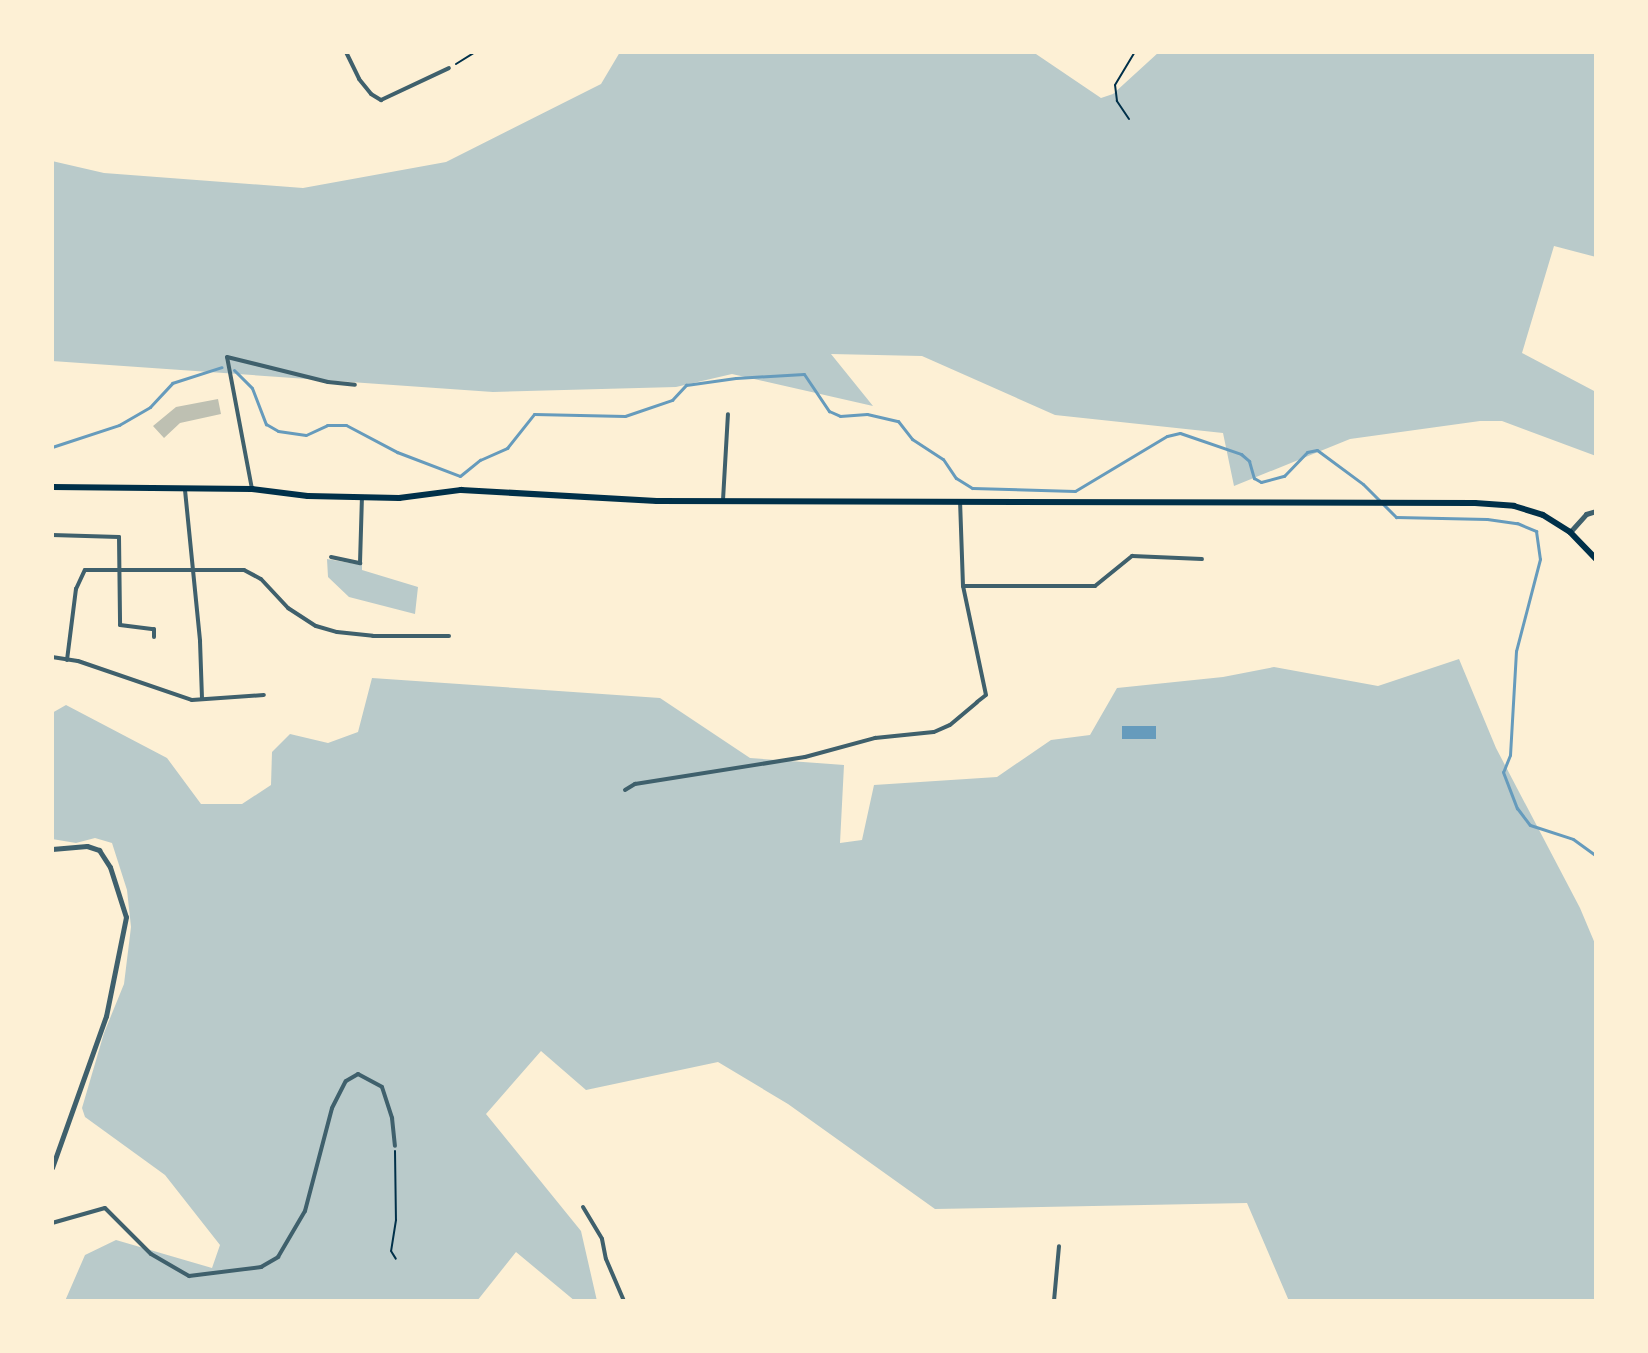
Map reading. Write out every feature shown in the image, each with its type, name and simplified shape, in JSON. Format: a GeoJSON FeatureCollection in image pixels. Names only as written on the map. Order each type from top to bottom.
{"type":"FeatureCollection","features":[{"type":"Feature","properties":{"kind":"main road"},"geometry":{"type":"LineString","coordinates":[[52,487],[252,489],[272,494],[399,498],[447,490],[657,501],[1475,503],[1514,506],[1543,515],[1570,532],[1596,559]]}},
{"type":"Feature","properties":{"kind":"street"},"geometry":{"type":"LineString","coordinates":[[346,52],[359,79],[381,100],[449,68]]}},
{"type":"Feature","properties":{"kind":"street"},"geometry":{"type":"LineString","coordinates":[[252,489],[227,357],[355,385]]}},
{"type":"Feature","properties":{"kind":"street"},"geometry":{"type":"LineString","coordinates":[[723,500],[728,414]]}},
{"type":"Feature","properties":{"kind":"street"},"geometry":{"type":"LineString","coordinates":[[185,490],[202,699]]}},
{"type":"Feature","properties":{"kind":"street"},"geometry":{"type":"LineString","coordinates":[[331,557],[360,563],[362,497]]}},
{"type":"Feature","properties":{"kind":"street"},"geometry":{"type":"LineString","coordinates":[[625,790],[635,784],[805,757],[852,742],[934,732],[950,725],[986,695],[963,586],[960,501]]}},
{"type":"Feature","properties":{"kind":"street"},"geometry":{"type":"LineString","coordinates":[[1570,532],[1586,514],[1596,511]]}},
{"type":"Feature","properties":{"kind":"street"},"geometry":{"type":"LineString","coordinates":[[52,535],[119,537],[120,625],[154,629],[154,637]]}},
{"type":"Feature","properties":{"kind":"street"},"geometry":{"type":"LineString","coordinates":[[963,586],[1095,586],[1132,556],[1202,559]]}},
{"type":"Feature","properties":{"kind":"street"},"geometry":{"type":"LineString","coordinates":[[67,660],[76,589],[85,570],[244,570],[261,579],[288,608],[316,626],[373,636],[449,636]]}},
{"type":"Feature","properties":{"kind":"street"},"geometry":{"type":"LineString","coordinates":[[52,657],[192,700],[264,695]]}},
{"type":"Feature","properties":{"kind":"street"},"geometry":{"type":"LineString","coordinates":[[52,849],[87,846],[99,850],[110,867],[126,917],[106,1016],[52,1168]]}},
{"type":"Feature","properties":{"kind":"street"},"geometry":{"type":"LineString","coordinates":[[52,1223],[105,1208],[151,1254],[189,1276],[261,1267],[278,1257],[305,1211],[332,1108],[346,1081],[358,1074],[382,1087],[392,1118],[395,1146]]}},
{"type":"Feature","properties":{"kind":"street"},"geometry":{"type":"LineString","coordinates":[[583,1207],[602,1239],[606,1259],[624,1301]]}},
{"type":"Feature","properties":{"kind":"street"},"geometry":{"type":"LineString","coordinates":[[1054,1301],[1059,1246]]}},
{"type":"Feature","properties":{"kind":"path"},"geometry":{"type":"LineString","coordinates":[[449,68],[475,52]]}},
{"type":"Feature","properties":{"kind":"path"},"geometry":{"type":"LineString","coordinates":[[1129,119],[1117,101],[1115,85],[1135,52]]}},
{"type":"Feature","properties":{"kind":"path"},"geometry":{"type":"LineString","coordinates":[[395,1146],[396,1220],[391,1251],[396,1259]]}},
{"type":"Feature","properties":{"kind":"shaded area"},"geometry":{"type":"Polygon","coordinates":[[[620,52],[1033,52],[1101,98],[1113,94],[1159,52],[1596,52],[1596,257],[1554,246],[1522,353],[1596,392],[1596,456],[1502,421],[1480,421],[1350,439],[1234,486],[1223,433],[1055,415],[922,356],[831,354],[873,406],[732,374],[676,387],[493,392],[52,361],[52,161],[104,173],[303,188],[446,162],[601,84],[620,52]]]}},
{"type":"Feature","properties":{"kind":"shaded area"},"geometry":{"type":"Polygon","coordinates":[[[327,559],[362,565],[362,570],[418,587],[415,614],[349,597],[328,577],[327,559]]]}},
{"type":"Feature","properties":{"kind":"shaded area"},"geometry":{"type":"Polygon","coordinates":[[[1459,659],[1496,748],[1580,908],[1596,946],[1596,1301],[1289,1301],[1247,1203],[935,1209],[788,1104],[718,1062],[586,1090],[541,1051],[486,1114],[581,1231],[597,1301],[575,1301],[516,1252],[477,1301],[65,1301],[85,1255],[116,1240],[212,1268],[220,1245],[165,1175],[85,1117],[82,1108],[104,1033],[124,984],[131,927],[127,890],[112,843],[95,838],[76,843],[52,839],[52,713],[66,705],[167,758],[201,804],[242,804],[271,785],[272,752],[290,734],[328,743],[358,732],[372,678],[660,698],[750,758],[844,765],[840,843],[862,840],[874,785],[997,777],[1051,740],[1090,735],[1117,688],[1223,677],[1274,667],[1378,686],[1459,659]]]}},
{"type":"Feature","properties":{"kind":"water"},"geometry":{"type":"Polygon","coordinates":[[[1122,726],[1156,726],[1156,739],[1122,739],[1122,726]]]}},
{"type":"Feature","properties":{"kind":"building"},"geometry":{"type":"Polygon","coordinates":[[[218,399],[221,414],[180,423],[164,438],[153,426],[176,407],[218,399]]]}},
{"type":"Feature","properties":{"kind":"waterway"},"geometry":{"type":"LineString","coordinates":[[52,447],[119,425],[150,407],[172,383],[222,367]]}},
{"type":"Feature","properties":{"kind":"waterway"},"geometry":{"type":"LineString","coordinates":[[234,370],[252,388],[266,424],[278,431],[306,435],[327,425],[346,425],[397,452],[460,476],[480,460],[507,448],[534,414],[625,416],[672,400],[686,385],[804,374],[829,411],[840,416],[867,414],[898,421],[912,439],[943,459],[956,478],[972,488],[1075,491],[1167,436],[1180,433],[1241,454],[1249,461],[1254,478],[1261,482],[1284,476],[1307,452],[1317,450],[1363,484],[1396,517],[1487,519],[1517,523],[1536,531],[1540,559],[1516,651],[1510,755],[1503,772],[1517,808],[1530,825],[1573,839],[1596,856]]}}]}
